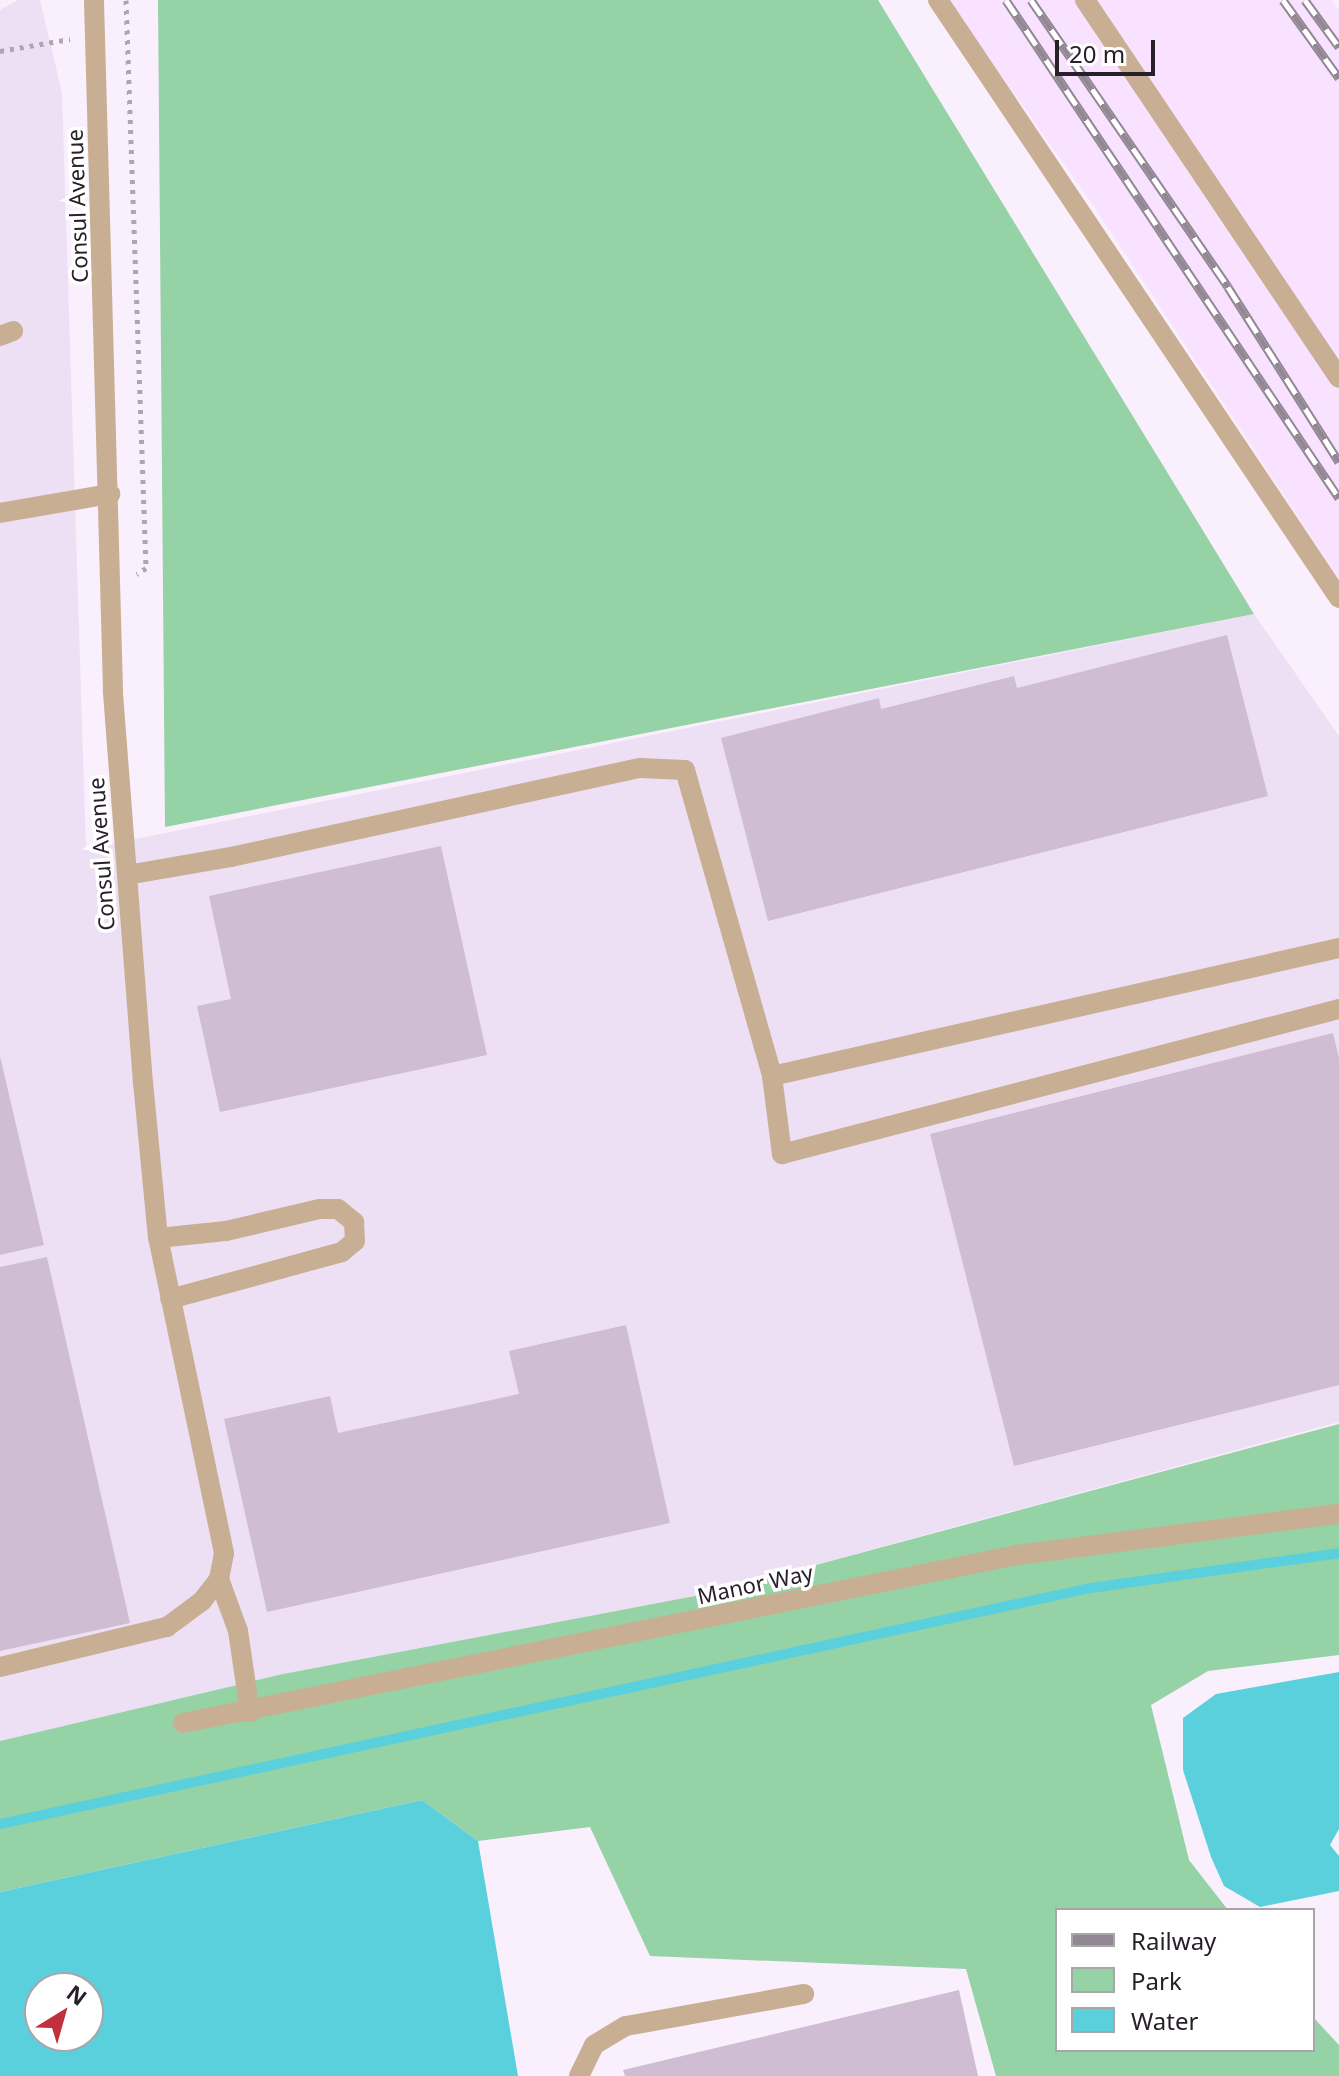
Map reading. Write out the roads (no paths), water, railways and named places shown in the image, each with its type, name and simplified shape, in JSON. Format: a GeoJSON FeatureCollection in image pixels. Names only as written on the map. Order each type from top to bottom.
{"type":"FeatureCollection","features":[{"type":"Feature","properties":{"kind":"lane","name":"Consul Avenue"},"geometry":{"type":"LineString","coordinates":[[94,0],[111,594],[127,875],[158,1238],[224,1553],[219,1579]]}},
{"type":"Feature","properties":{"kind":"lane"},"geometry":{"type":"LineString","coordinates":[[938,0],[1339,598]]}},
{"type":"Feature","properties":{"kind":"lane"},"geometry":{"type":"LineString","coordinates":[[1085,0],[1339,378]]}},
{"type":"Feature","properties":{"kind":"lane"},"geometry":{"type":"LineString","coordinates":[[0,513],[110,494]]}},
{"type":"Feature","properties":{"kind":"lane"},"geometry":{"type":"LineString","coordinates":[[127,875],[231,857],[640,768],[685,770],[772,1076],[782,1154],[1339,1009]]}},
{"type":"Feature","properties":{"kind":"lane"},"geometry":{"type":"LineString","coordinates":[[772,1076],[1339,948]]}},
{"type":"Feature","properties":{"kind":"lane"},"geometry":{"type":"LineString","coordinates":[[158,1238],[226,1231],[319,1209],[338,1209],[354,1222],[355,1241],[342,1252],[170,1299]]}},
{"type":"Feature","properties":{"kind":"lane","name":"Manor Way"},"geometry":{"type":"LineString","coordinates":[[183,1723],[250,1712],[1017,1555],[1339,1514]]}},
{"type":"Feature","properties":{"kind":"lane"},"geometry":{"type":"LineString","coordinates":[[0,1667],[167,1627],[202,1601],[219,1579]]}},
{"type":"Feature","properties":{"kind":"lane"},"geometry":{"type":"LineString","coordinates":[[219,1579],[238,1631],[250,1712]]}},
{"type":"Feature","properties":{"kind":"lane"},"geometry":{"type":"LineString","coordinates":[[579,2076],[594,2045],[626,2026],[804,1994]]}},
{"type":"Feature","properties":{"kind":"water"},"geometry":{"type":"Polygon","coordinates":[[[1339,1672],[1339,1829],[1330,1845],[1339,1856],[1339,1891],[1260,1907],[1224,1886],[1211,1857],[1183,1770],[1183,1718],[1216,1694],[1339,1672]]]}},
{"type":"Feature","properties":{"kind":"water"},"geometry":{"type":"Polygon","coordinates":[[[422,1800],[478,1841],[518,2076],[0,2076],[0,1892],[422,1800]]]}},
{"type":"Feature","properties":{"kind":"waterway"},"geometry":{"type":"LineString","coordinates":[[0,1824],[1091,1588],[1339,1553]]}},
{"type":"Feature","properties":{"kind":"railway"},"geometry":{"type":"LineString","coordinates":[[1006,0],[1339,498]]}},
{"type":"Feature","properties":{"kind":"railway"},"geometry":{"type":"LineString","coordinates":[[1031,0],[1228,287],[1339,462]]}},
{"type":"Feature","properties":{"kind":"railway"},"geometry":{"type":"LineString","coordinates":[[1283,0],[1339,78]]}},
{"type":"Feature","properties":{"kind":"railway"},"geometry":{"type":"LineString","coordinates":[[1305,0],[1339,47]]}}]}
